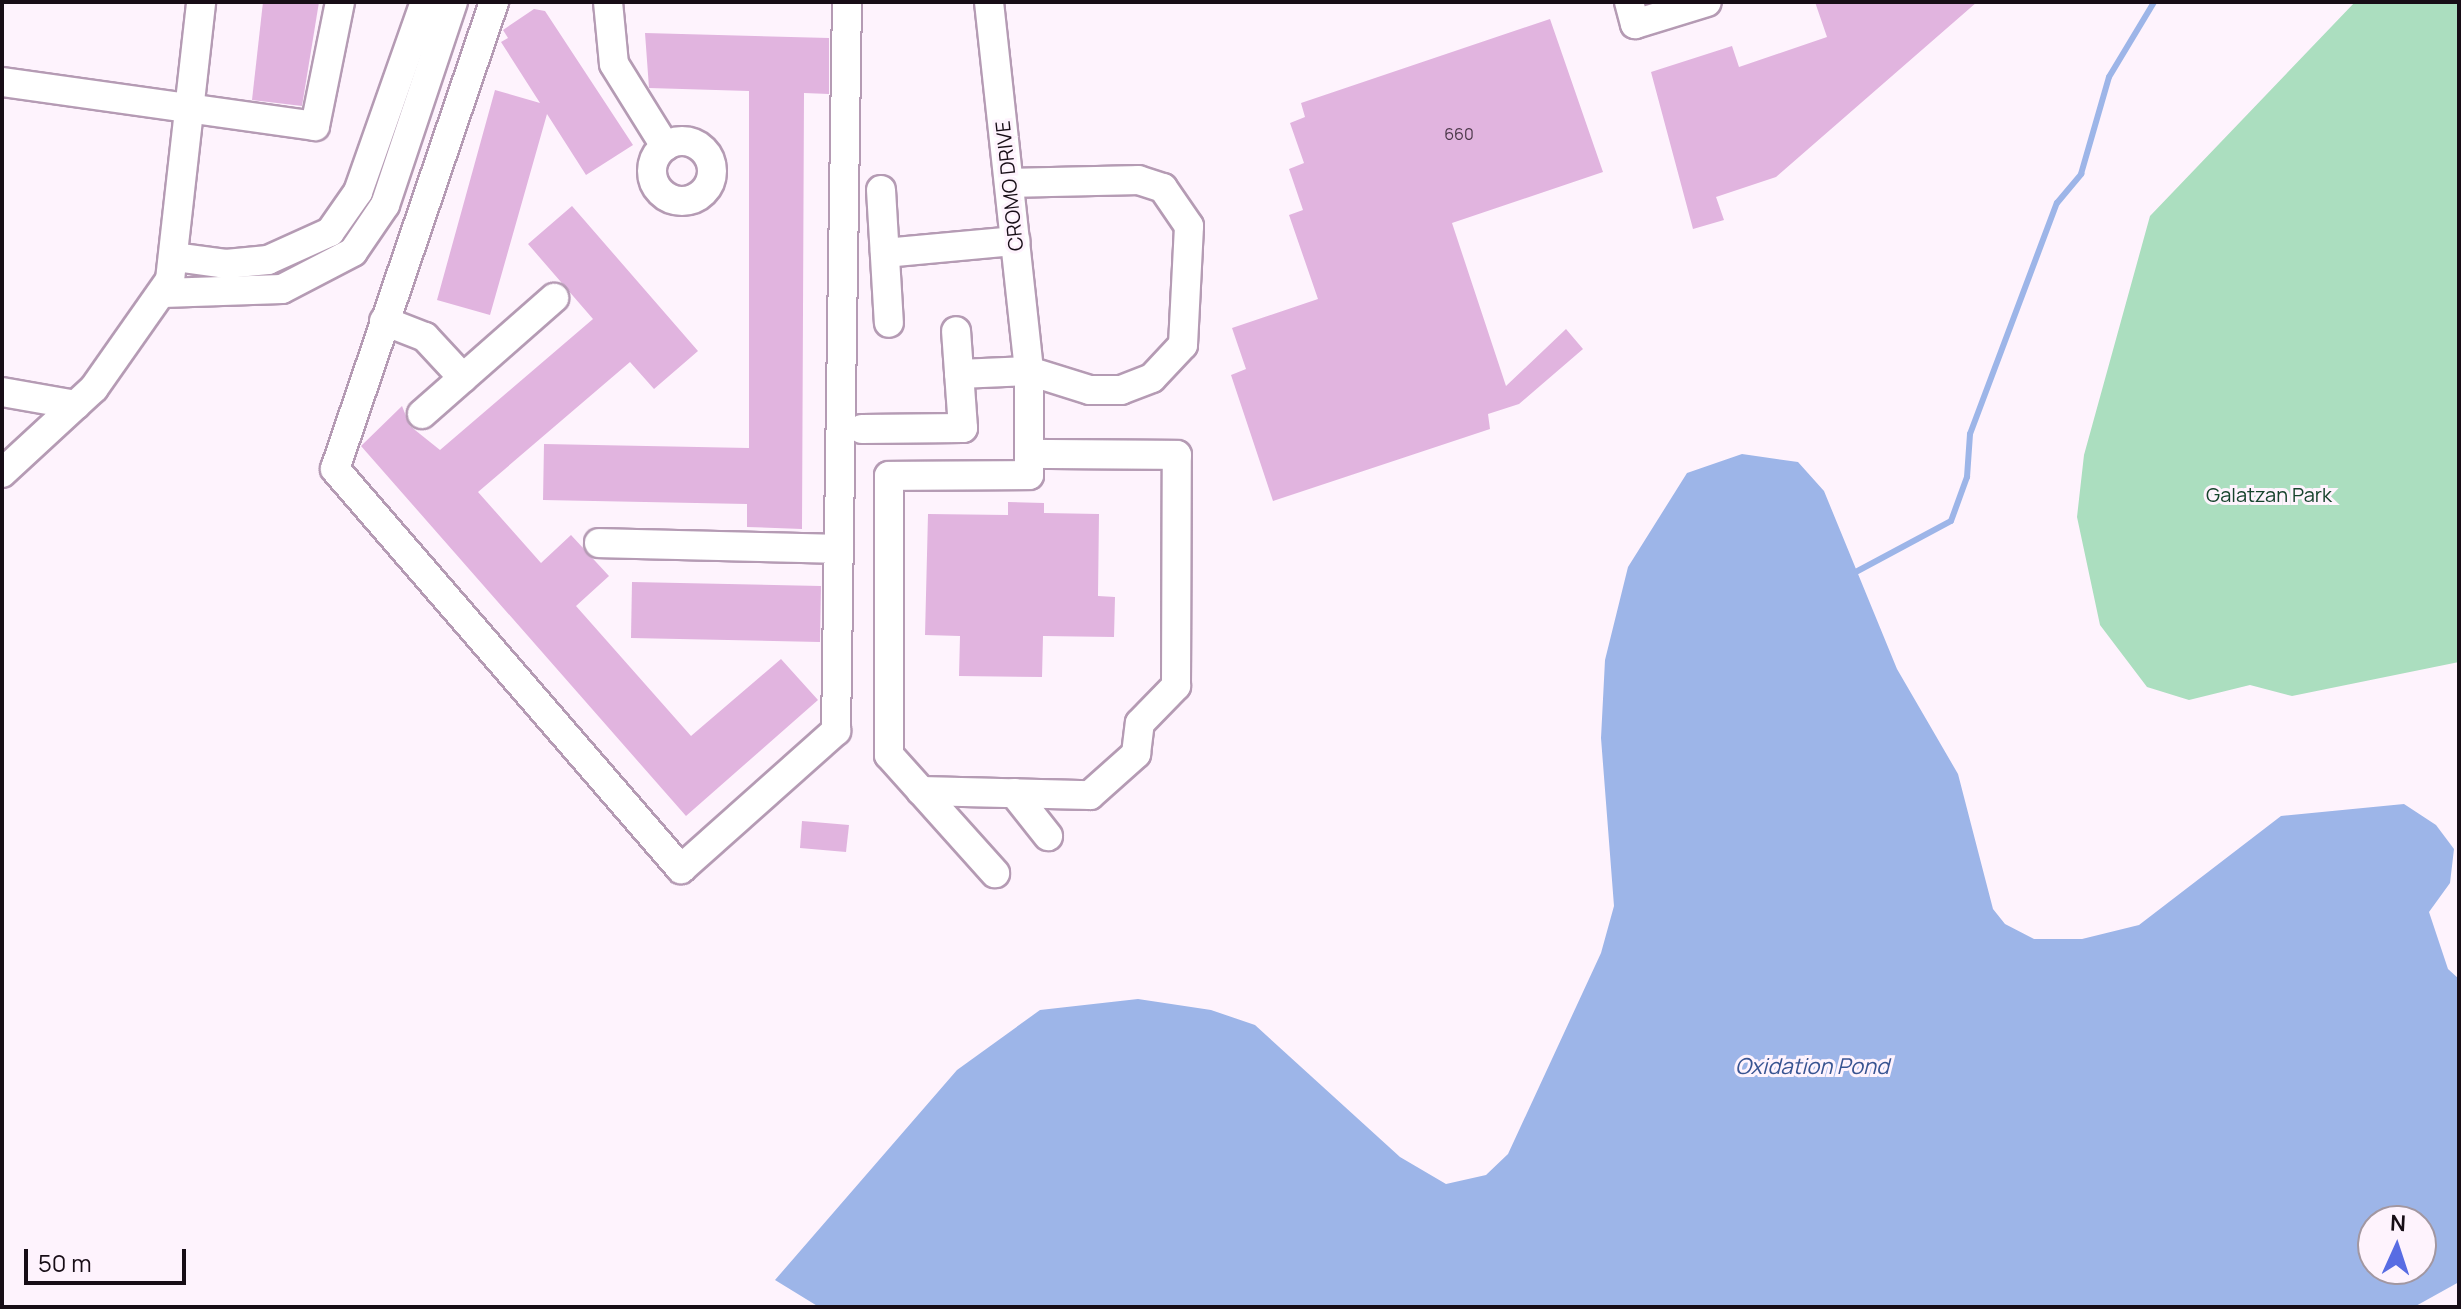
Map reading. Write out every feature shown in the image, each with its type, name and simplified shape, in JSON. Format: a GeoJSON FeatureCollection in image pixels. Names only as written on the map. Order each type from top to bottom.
{"type":"FeatureCollection","features":[{"type":"Feature","properties":{"kind":"street"},"geometry":{"type":"LineString","coordinates":[[2,473],[76,405],[163,293],[175,257],[201,2]]}},
{"type":"Feature","properties":{"kind":"street"},"geometry":{"type":"LineString","coordinates":[[2,82],[315,126],[340,2]]}},
{"type":"Feature","properties":{"kind":"street"},"geometry":{"type":"LineString","coordinates":[[175,257],[226,264],[268,260],[330,232],[358,192],[425,2]]}},
{"type":"Feature","properties":{"kind":"street"},"geometry":{"type":"LineString","coordinates":[[163,293],[282,289],[353,252],[385,205],[453,2]]}},
{"type":"Feature","properties":{"kind":"street"},"geometry":{"type":"LineString","coordinates":[[494,2],[335,469],[681,869],[836,731],[847,2]]}},
{"type":"Feature","properties":{"kind":"street"},"geometry":{"type":"LineString","coordinates":[[608,2],[614,64],[665,146]]}},
{"type":"Feature","properties":{"kind":"street","name":"CROMO DRIVE"},"geometry":{"type":"LineString","coordinates":[[989,2],[1029,371],[1029,454]]}},
{"type":"Feature","properties":{"kind":"street"},"geometry":{"type":"LineString","coordinates":[[1641,12],[1690,4]]}},
{"type":"Feature","properties":{"kind":"street"},"geometry":{"type":"LineString","coordinates":[[959,374],[1029,371],[1090,390],[1121,390],[1152,378],[1183,345],[1189,226],[1180,205],[1163,188],[1138,180],[1009,183]]}},
{"type":"Feature","properties":{"kind":"street"},"geometry":{"type":"LineString","coordinates":[[881,190],[889,323]]}},
{"type":"Feature","properties":{"kind":"street"},"geometry":{"type":"LineString","coordinates":[[885,253],[1015,241]]}},
{"type":"Feature","properties":{"kind":"street"},"geometry":{"type":"LineString","coordinates":[[422,414],[554,298]]}},
{"type":"Feature","properties":{"kind":"street"},"geometry":{"type":"LineString","coordinates":[[384,321],[425,337],[463,378]]}},
{"type":"Feature","properties":{"kind":"street"},"geometry":{"type":"LineString","coordinates":[[862,429],[963,428],[956,331]]}},
{"type":"Feature","properties":{"kind":"street"},"geometry":{"type":"LineString","coordinates":[[2,392],[76,405]]}},
{"type":"Feature","properties":{"kind":"street"},"geometry":{"type":"LineString","coordinates":[[921,791],[1090,795],[1136,754],[1140,723],[1176,686],[1177,455],[1029,454],[1029,475],[889,476],[889,755],[921,791],[995,873]]}},
{"type":"Feature","properties":{"kind":"street"},"geometry":{"type":"LineString","coordinates":[[599,543],[839,549]]}},
{"type":"Feature","properties":{"kind":"street"},"geometry":{"type":"LineString","coordinates":[[1014,793],[1048,836]]}},
{"type":"Feature","properties":{"kind":"green space","name":"Galatzan Park"},"geometry":{"type":"Polygon","coordinates":[[[2355,2],[2459,2],[2459,662],[2292,696],[2250,685],[2189,700],[2147,687],[2100,625],[2077,517],[2084,455],[2150,216],[2355,2]]]}},
{"type":"Feature","properties":{"kind":"water","name":"Oxidation Pond"},"geometry":{"type":"Polygon","coordinates":[[[1742,454],[1798,462],[1824,491],[1897,669],[1958,774],[1993,909],[2005,924],[2034,939],[2082,939],[2139,925],[2281,816],[2404,804],[2436,825],[2454,849],[2450,883],[2429,912],[2448,969],[2459,979],[2459,1282],[2414,1307],[819,1307],[775,1280],[957,1070],[1040,1010],[1138,999],[1211,1010],[1255,1025],[1400,1157],[1446,1184],[1486,1175],[1508,1154],[1601,953],[1614,906],[1601,738],[1605,660],[1628,567],[1687,473],[1742,454]]]}},
{"type":"Feature","properties":{"kind":"building"},"geometry":{"type":"Polygon","coordinates":[[[263,2],[319,2],[302,106],[252,100],[263,2]]]}},
{"type":"Feature","properties":{"kind":"building"},"geometry":{"type":"Polygon","coordinates":[[[1815,2],[1977,2],[1776,177],[1716,197],[1724,220],[1693,229],[1651,72],[1732,46],[1739,67],[1827,37],[1815,2]]]}},
{"type":"Feature","properties":{"kind":"building"},"geometry":{"type":"Polygon","coordinates":[[[534,9],[545,11],[633,145],[586,175],[547,114],[490,315],[437,300],[495,90],[540,103],[501,42],[508,38],[503,30],[534,9]]]}},
{"type":"Feature","properties":{"kind":"building"},"geometry":{"type":"Polygon","coordinates":[[[1550,19],[1603,172],[1452,223],[1506,386],[1566,329],[1583,349],[1519,404],[1488,414],[1490,429],[1273,501],[1231,375],[1246,369],[1232,328],[1318,299],[1289,215],[1303,210],[1289,169],[1304,163],[1290,123],[1305,117],[1301,103],[1550,19]]]}},
{"type":"Feature","properties":{"kind":"building"},"geometry":{"type":"Polygon","coordinates":[[[645,33],[829,38],[829,94],[804,93],[802,529],[747,527],[747,504],[543,500],[544,444],[749,448],[749,91],[649,88],[645,33]]]}},
{"type":"Feature","properties":{"kind":"building"},"geometry":{"type":"Polygon","coordinates":[[[572,206],[698,351],[654,389],[630,362],[478,492],[541,563],[571,535],[609,576],[576,606],[691,736],[781,659],[818,700],[686,816],[361,446],[402,406],[410,426],[440,450],[593,319],[528,244],[572,206]]]}},
{"type":"Feature","properties":{"kind":"building"},"geometry":{"type":"Polygon","coordinates":[[[1008,502],[1044,503],[1044,513],[1099,514],[1098,596],[1115,597],[1114,637],[1043,636],[1042,677],[959,676],[960,636],[925,635],[928,514],[1008,515],[1008,502]]]}},
{"type":"Feature","properties":{"kind":"building"},"geometry":{"type":"Polygon","coordinates":[[[632,582],[821,586],[820,642],[631,638],[632,582]]]}},
{"type":"Feature","properties":{"kind":"building"},"geometry":{"type":"Polygon","coordinates":[[[802,821],[849,825],[846,852],[800,848],[802,821]]]}},
{"type":"Feature","properties":{"kind":"waterway"},"geometry":{"type":"LineString","coordinates":[[1852,574],[1951,521],[1967,477],[1970,434],[2057,203],[2081,174],[2109,77],[2154,2]]}}]}
